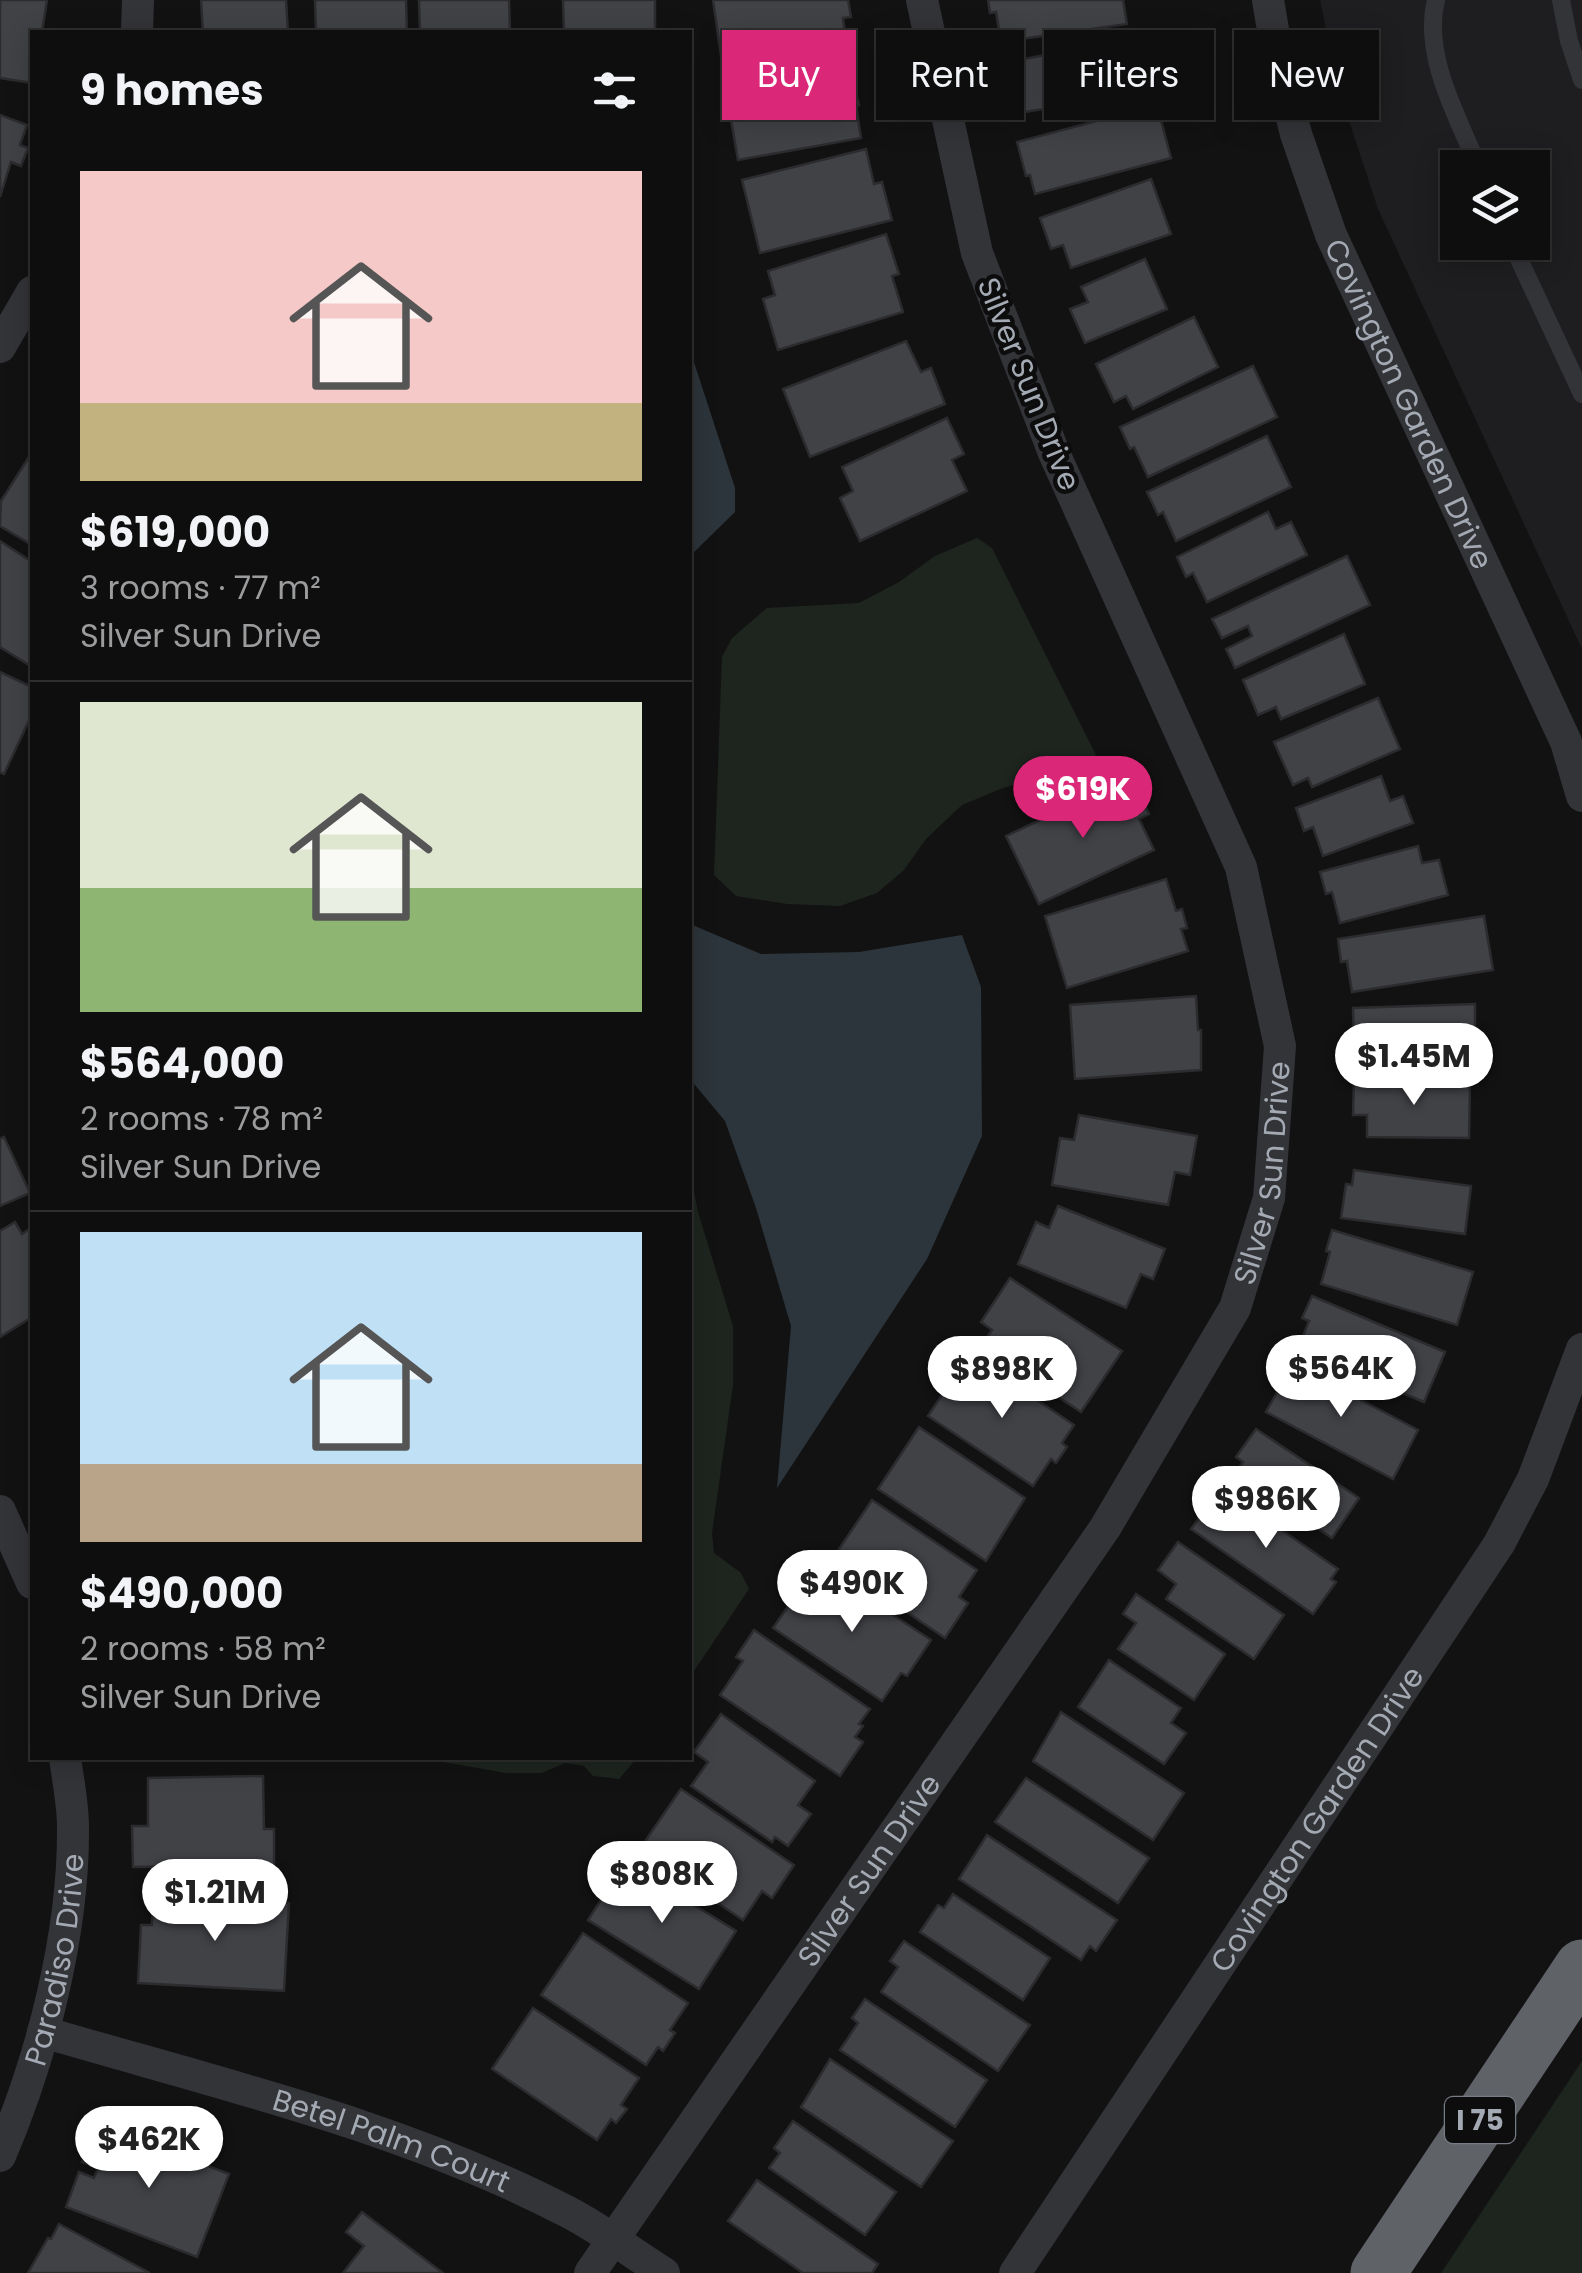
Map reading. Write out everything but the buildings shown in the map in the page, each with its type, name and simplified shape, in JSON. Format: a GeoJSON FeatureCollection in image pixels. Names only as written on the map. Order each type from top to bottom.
{"type":"FeatureCollection","features":[{"type":"Feature","properties":{"kind":"highway","name":"I 75"},"geometry":{"type":"LineString","coordinates":[[1378,2273],[1582,1967]]}},
{"type":"Feature","properties":{"kind":"street"},"geometry":{"type":"LineString","coordinates":[[137,30],[138,0]]}},
{"type":"Feature","properties":{"kind":"street","name":"Silver Sun Drive"},"geometry":{"type":"LineString","coordinates":[[590,2273],[1105,1528],[1235,1308],[1269,1198],[1280,1046],[1242,866],[1054,453],[977,253],[922,0]]}},
{"type":"Feature","properties":{"kind":"street","name":"Covington Garden Drive"},"geometry":{"type":"LineString","coordinates":[[1268,0],[1292,118],[1331,236],[1566,742],[1582,796]]}},
{"type":"Feature","properties":{"kind":"street"},"geometry":{"type":"LineString","coordinates":[[0,347],[30,295]]}},
{"type":"Feature","properties":{"kind":"street","name":"Covington Garden Drive"},"geometry":{"type":"LineString","coordinates":[[1015,2273],[1499,1544],[1533,1480],[1582,1349]]}},
{"type":"Feature","properties":{"kind":"street"},"geometry":{"type":"LineString","coordinates":[[0,1511],[30,1578]]}},
{"type":"Feature","properties":{"kind":"street","name":"Paradiso Drive"},"geometry":{"type":"LineString","coordinates":[[0,2156],[42,2032],[62,1957],[73,1826],[65,1760]]}},
{"type":"Feature","properties":{"kind":"street","name":"Betel Palm Court"},"geometry":{"type":"LineString","coordinates":[[42,2032],[246,2088],[425,2148],[569,2213],[664,2273]]}},
{"type":"Feature","properties":{"kind":"lane"},"geometry":{"type":"LineString","coordinates":[[1436,0],[1431,19],[1434,44],[1471,150]]}},
{"type":"Feature","properties":{"kind":"lane"},"geometry":{"type":"LineString","coordinates":[[1561,0],[1582,80]]}},
{"type":"Feature","properties":{"kind":"lane"},"geometry":{"type":"LineString","coordinates":[[1519,260],[1582,394]]}},
{"type":"Feature","properties":{"kind":"shaded area"},"geometry":{"type":"Polygon","coordinates":[[[1320,0],[1582,0],[1582,649],[1378,209],[1349,120],[1379,120],[1379,30],[1326,30],[1320,0]]]}},
{"type":"Feature","properties":{"kind":"shaded area"},"geometry":{"type":"Polygon","coordinates":[[[692,356],[735,488],[735,512],[692,554],[692,356]]]}},
{"type":"Feature","properties":{"kind":"shaded area"},"geometry":{"type":"Polygon","coordinates":[[[977,538],[992,548],[1096,755],[1084,767],[1003,788],[962,805],[926,839],[904,870],[877,893],[840,906],[787,904],[736,896],[714,875],[722,657],[732,638],[767,608],[859,603],[899,582],[935,556],[977,538]]]}},
{"type":"Feature","properties":{"kind":"shaded area"},"geometry":{"type":"Polygon","coordinates":[[[692,925],[761,954],[859,952],[962,935],[981,987],[982,1136],[927,1259],[777,1488],[791,1326],[725,1121],[692,1081],[692,925]]]}},
{"type":"Feature","properties":{"kind":"shaded area"},"geometry":{"type":"Polygon","coordinates":[[[692,1182],[733,1326],[733,1385],[712,1533],[714,1553],[741,1573],[749,1589],[692,1674],[692,1182]]]}},
{"type":"Feature","properties":{"kind":"shaded area"},"geometry":{"type":"Polygon","coordinates":[[[439,1760],[635,1760],[619,1779],[593,1776],[584,1766],[565,1763],[542,1773],[506,1773],[439,1760]]]}},
{"type":"Feature","properties":{"kind":"shaded area"},"geometry":{"type":"Polygon","coordinates":[[[1582,2061],[1582,2273],[1441,2273],[1582,2061]]]}}]}
